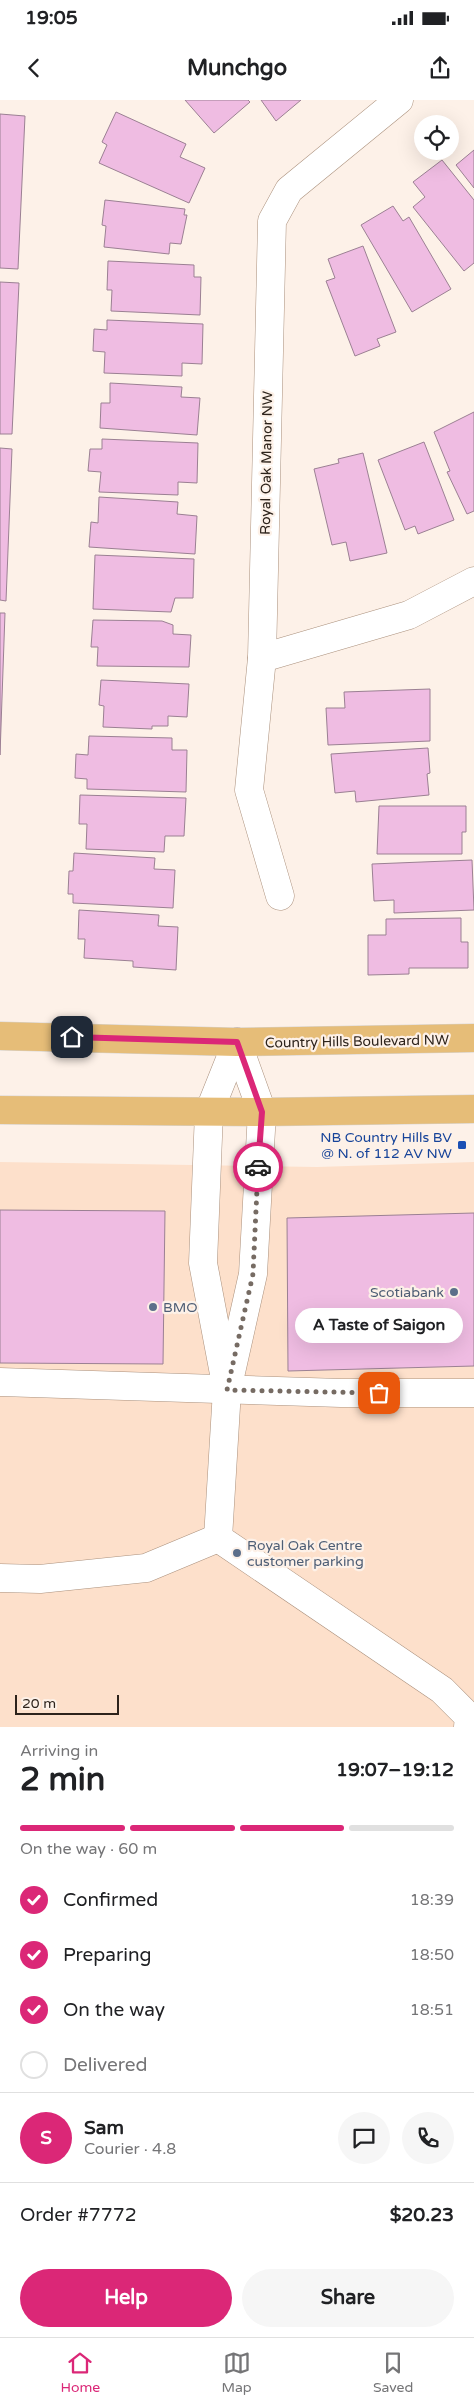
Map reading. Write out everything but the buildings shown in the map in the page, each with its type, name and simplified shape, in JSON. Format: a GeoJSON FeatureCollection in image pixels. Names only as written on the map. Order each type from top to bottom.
{"type":"FeatureCollection","features":[{"type":"Feature","properties":{"kind":"main road","name":"Country Hills Boulevard NW"},"geometry":{"type":"LineString","coordinates":[[0,1036],[237,1042],[474,1038]]}},
{"type":"Feature","properties":{"kind":"main road"},"geometry":{"type":"LineString","coordinates":[[0,1110],[262,1112],[474,1109]]}},
{"type":"Feature","properties":{"kind":"street","name":"Royal Oak Manor NW"},"geometry":{"type":"LineString","coordinates":[[280,896],[249,790],[262,658],[272,221],[289,190],[399,100]]}},
{"type":"Feature","properties":{"kind":"street"},"geometry":{"type":"LineString","coordinates":[[262,658],[409,615],[474,582]]}},
{"type":"Feature","properties":{"kind":"street"},"geometry":{"type":"LineString","coordinates":[[227,1390],[203,1263],[209,1112],[237,1042]]}},
{"type":"Feature","properties":{"kind":"street"},"geometry":{"type":"LineString","coordinates":[[218,1538],[227,1390],[253,1274],[262,1112],[237,1042]]}},
{"type":"Feature","properties":{"kind":"street"},"geometry":{"type":"LineString","coordinates":[[0,1382],[227,1390],[474,1393]]}},
{"type":"Feature","properties":{"kind":"street"},"geometry":{"type":"LineString","coordinates":[[0,1578],[40,1578],[146,1568],[218,1538]]}},
{"type":"Feature","properties":{"kind":"street"},"geometry":{"type":"LineString","coordinates":[[218,1538],[442,1690],[469,1717],[468,1727]]}},
{"type":"Feature","properties":{"kind":"shaded area","name":"Royal Oak Centre customer parking"},"geometry":{"type":"Polygon","coordinates":[[[0,1162],[317,1167],[474,1162],[474,1727],[0,1727],[0,1162]]]}},
{"type":"Feature","properties":{"kind":"way so far"},"geometry":{"type":"LineString","coordinates":[[258,1167],[253,1274],[227,1390],[379,1393]]}},
{"type":"Feature","properties":{"kind":"place","name":"NB Country Hills BV @ N. of 112 AV NW"},"geometry":{"type":"Point","coordinates":[462,1145]}},
{"type":"Feature","properties":{"kind":"place","name":"Scotiabank"},"geometry":{"type":"Point","coordinates":[454,1292]}},
{"type":"Feature","properties":{"kind":"place","name":"BMO"},"geometry":{"type":"Point","coordinates":[153,1307]}},
{"type":"Feature","properties":{"kind":"place","name":"A Taste of Saigon"},"geometry":{"type":"Point","coordinates":[379,1393]}},
{"type":"Feature","properties":{"kind":"place","name":"Royal Oak Centre customer parking"},"geometry":{"type":"Point","coordinates":[237,1553]}},
{"type":"Feature","properties":{"kind":"route"},"geometry":{"type":"LineString","coordinates":[[72,1037],[237,1042],[262,1112],[258,1167]]}}]}
